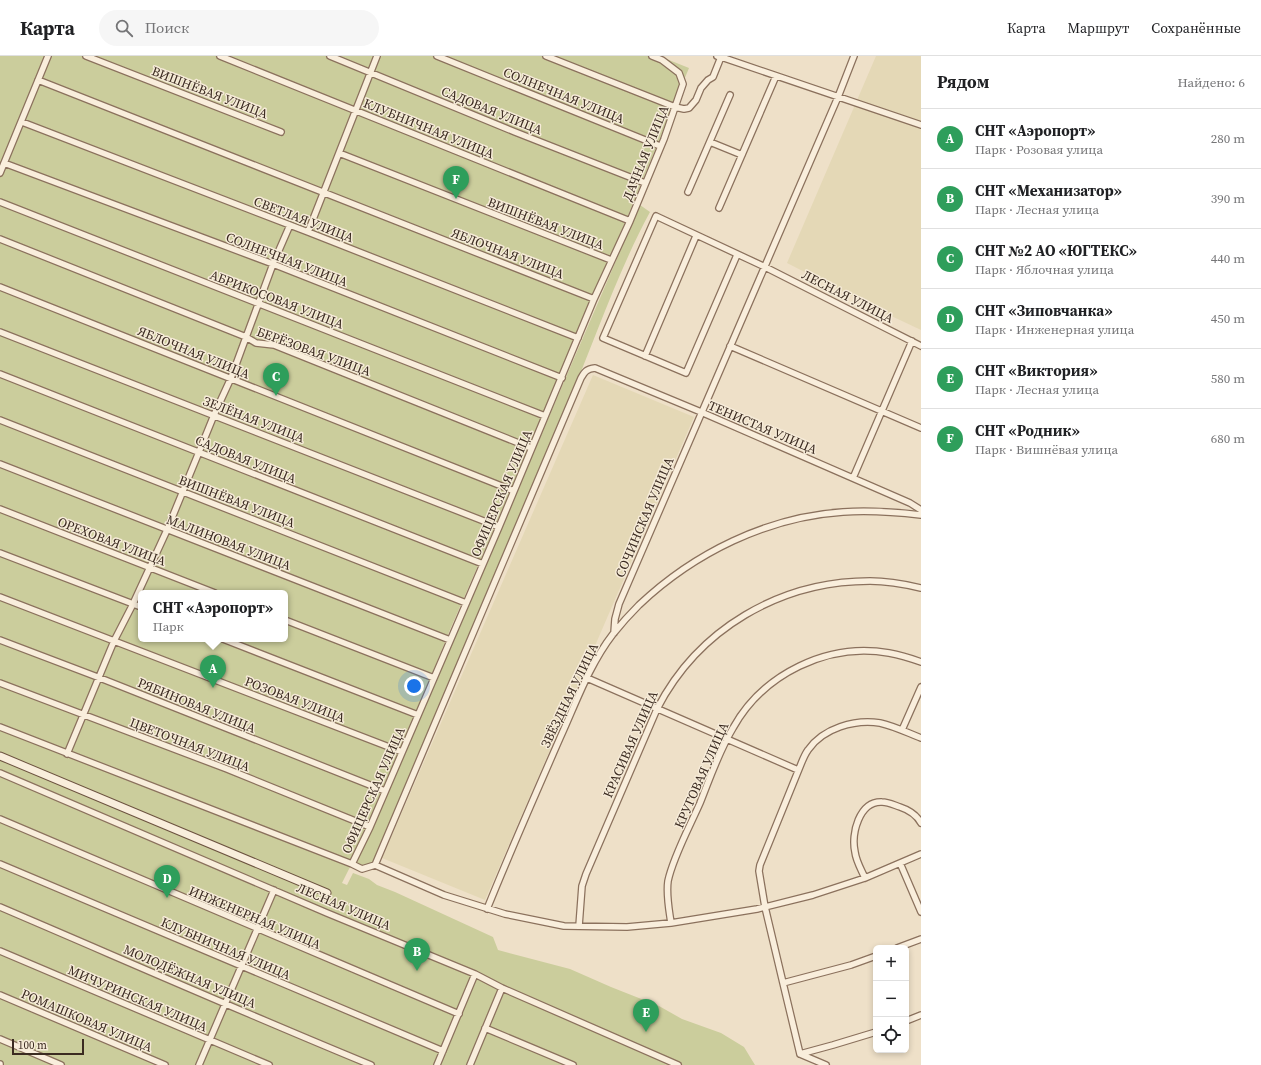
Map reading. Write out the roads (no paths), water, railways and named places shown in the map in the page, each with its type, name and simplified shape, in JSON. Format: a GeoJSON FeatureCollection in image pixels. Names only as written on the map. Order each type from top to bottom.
{"type":"FeatureCollection","features":[{"type":"Feature","properties":{"kind":"street"},"geometry":{"type":"LineString","coordinates":[[0,173],[48,56]]}},
{"type":"Feature","properties":{"kind":"street","name":"ВИШНЁВАЯ УЛИЦА"},"geometry":{"type":"LineString","coordinates":[[86,56],[281,132]]}},
{"type":"Feature","properties":{"kind":"street","name":"КЛУБНИЧНАЯ УЛИЦА"},"geometry":{"type":"LineString","coordinates":[[220,56],[630,221]]}},
{"type":"Feature","properties":{"kind":"street","name":"САДОВАЯ УЛИЦА"},"geometry":{"type":"LineString","coordinates":[[330,56],[645,184]]}},
{"type":"Feature","properties":{"kind":"street"},"geometry":{"type":"LineString","coordinates":[[308,232],[377,56]]}},
{"type":"Feature","properties":{"kind":"street","name":"СОЛНЕЧНАЯ УЛИЦА"},"geometry":{"type":"LineString","coordinates":[[437,56],[660,146]]}},
{"type":"Feature","properties":{"kind":"street"},"geometry":{"type":"LineString","coordinates":[[546,56],[675,107],[684,109],[689,108],[696,100],[701,88],[713,77],[719,57],[921,125]]}},
{"type":"Feature","properties":{"kind":"street","name":"ДАЧНАЯ УЛИЦА"},"geometry":{"type":"LineString","coordinates":[[578,338],[611,260],[630,221],[683,84],[679,73],[662,58],[652,56]]}},
{"type":"Feature","properties":{"kind":"street","name":"СОЧИНСКАЯ УЛИЦА"},"geometry":{"type":"LineString","coordinates":[[614,632],[615,619],[619,604],[838,98],[854,56]]}},
{"type":"Feature","properties":{"kind":"street"},"geometry":{"type":"LineString","coordinates":[[719,208],[776,76]]}},
{"type":"Feature","properties":{"kind":"street","name":"ЯБЛОЧНАЯ УЛИЦА"},"geometry":{"type":"LineString","coordinates":[[38,80],[594,299]]}},
{"type":"Feature","properties":{"kind":"street"},"geometry":{"type":"LineString","coordinates":[[688,192],[730,95]]}},
{"type":"Feature","properties":{"kind":"street","name":"СВЕТЛАЯ УЛИЦА"},"geometry":{"type":"LineString","coordinates":[[22,122],[578,338]]}},
{"type":"Feature","properties":{"kind":"street"},"geometry":{"type":"LineString","coordinates":[[710,142],[742,155]]}},
{"type":"Feature","properties":{"kind":"street","name":"ВИШНЁВАЯ УЛИЦА"},"geometry":{"type":"LineString","coordinates":[[339,153],[611,260]]}},
{"type":"Feature","properties":{"kind":"street","name":"СОЛНЕЧНАЯ УЛИЦА"},"geometry":{"type":"LineString","coordinates":[[4,163],[273,264],[562,378]]}},
{"type":"Feature","properties":{"kind":"street","name":"АБРИКОСОВАЯ УЛИЦА"},"geometry":{"type":"LineString","coordinates":[[0,202],[545,416]]}},
{"type":"Feature","properties":{"kind":"street","name":"ЛЕСНАЯ УЛИЦА"},"geometry":{"type":"LineString","coordinates":[[645,356],[602,338],[656,216],[765,267],[921,346]]}},
{"type":"Feature","properties":{"kind":"street"},"geometry":{"type":"LineString","coordinates":[[139,590],[167,530],[214,415],[231,378],[273,264],[290,225]]}},
{"type":"Feature","properties":{"kind":"street"},"geometry":{"type":"LineString","coordinates":[[696,236],[645,356],[686,373],[737,255]]}},
{"type":"Feature","properties":{"kind":"street","name":"БЕРЁЗОВАЯ УЛИЦА"},"geometry":{"type":"LineString","coordinates":[[0,239],[246,336],[256,344],[274,345],[532,448]]}},
{"type":"Feature","properties":{"kind":"street","name":"ЯБЛОЧНАЯ УЛИЦА"},"geometry":{"type":"LineString","coordinates":[[0,287],[514,491]]}},
{"type":"Feature","properties":{"kind":"street","name":"ЗЕЛЁНАЯ УЛИЦА"},"geometry":{"type":"LineString","coordinates":[[0,332],[499,527]]}},
{"type":"Feature","properties":{"kind":"street","name":"ОФИЦЕРСКАЯ УЛИЦА"},"geometry":{"type":"LineString","coordinates":[[0,727],[352,864],[370,826],[499,527],[578,338]]}},
{"type":"Feature","properties":{"kind":"street"},"geometry":{"type":"LineString","coordinates":[[853,478],[912,341]]}},
{"type":"Feature","properties":{"kind":"street"},"geometry":{"type":"LineString","coordinates":[[730,346],[921,428]]}},
{"type":"Feature","properties":{"kind":"street","name":"ТЕНИСТАЯ УЛИЦА"},"geometry":{"type":"LineString","coordinates":[[374,865],[584,371],[595,368],[853,478],[910,503],[921,510]]}},
{"type":"Feature","properties":{"kind":"street","name":"САДОВАЯ УЛИЦА"},"geometry":{"type":"LineString","coordinates":[[0,374],[483,564]]}},
{"type":"Feature","properties":{"kind":"street","name":"ВИШНЁВАЯ УЛИЦА"},"geometry":{"type":"LineString","coordinates":[[0,420],[466,603]]}},
{"type":"Feature","properties":{"kind":"street","name":"МАЛИНОВАЯ УЛИЦА"},"geometry":{"type":"LineString","coordinates":[[0,464],[450,640]]}},
{"type":"Feature","properties":{"kind":"street","name":"ОРЕХОВАЯ УЛИЦА"},"geometry":{"type":"LineString","coordinates":[[0,509],[207,590]]}},
{"type":"Feature","properties":{"kind":"street","name":"ЗВЁЗДНАЯ УЛИЦА"},"geometry":{"type":"LineString","coordinates":[[487,910],[540,783],[599,654],[614,632],[651,594],[697,559],[728,542],[765,528],[817,515],[842,512],[871,511],[921,515]]}},
{"type":"Feature","properties":{"kind":"street"},"geometry":{"type":"LineString","coordinates":[[0,553],[138,606]]}},
{"type":"Feature","properties":{"kind":"street","name":"КРАСИВАЯ УЛИЦА"},"geometry":{"type":"LineString","coordinates":[[579,926],[582,886],[586,874],[657,709],[666,691],[675,678],[699,649],[739,618],[778,598],[802,589],[837,583],[870,581],[883,581],[921,588]]}},
{"type":"Feature","properties":{"kind":"street"},"geometry":{"type":"LineString","coordinates":[[67,754],[83,714],[100,678],[114,641],[138,593]]}},
{"type":"Feature","properties":{"kind":"street","name":"РОЗОВАЯ УЛИЦА"},"geometry":{"type":"LineString","coordinates":[[0,597],[402,752]]}},
{"type":"Feature","properties":{"kind":"street"},"geometry":{"type":"LineString","coordinates":[[288,621],[434,678]]}},
{"type":"Feature","properties":{"kind":"street","name":"РЯБИНОВАЯ УЛИЦА"},"geometry":{"type":"LineString","coordinates":[[0,640],[385,791]]}},
{"type":"Feature","properties":{"kind":"street"},"geometry":{"type":"LineString","coordinates":[[231,642],[418,715]]}},
{"type":"Feature","properties":{"kind":"street","name":"КРУГОВАЯ УЛИЦА"},"geometry":{"type":"LineString","coordinates":[[671,923],[667,897],[668,881],[675,859],[727,739],[738,720],[754,699],[777,679],[803,664],[820,657],[854,651],[888,652],[921,662]]}},
{"type":"Feature","properties":{"kind":"street"},"geometry":{"type":"LineString","coordinates":[[587,678],[798,770]]}},
{"type":"Feature","properties":{"kind":"street","name":"ЦВЕТОЧНАЯ УЛИЦА"},"geometry":{"type":"LineString","coordinates":[[0,683],[370,826]]}},
{"type":"Feature","properties":{"kind":"street"},"geometry":{"type":"LineString","coordinates":[[902,730],[921,687]]}},
{"type":"Feature","properties":{"kind":"street"},"geometry":{"type":"LineString","coordinates":[[800,1054],[765,907],[759,871],[760,865],[798,770],[808,749],[826,733],[849,724],[871,722],[881,723],[921,738]]}},
{"type":"Feature","properties":{"kind":"street","name":"ЛЕСНАЯ УЛИЦА"},"geometry":{"type":"LineString","coordinates":[[0,756],[327,894]]}},
{"type":"Feature","properties":{"kind":"street","name":"ЛЕСНАЯ УЛИЦА"},"geometry":{"type":"LineString","coordinates":[[0,774],[475,974],[502,988],[678,1065]]}},
{"type":"Feature","properties":{"kind":"street"},"geometry":{"type":"LineString","coordinates":[[865,878],[855,854],[854,837],[860,818],[870,805],[881,801],[892,804],[911,811],[918,817],[921,823]]}},
{"type":"Feature","properties":{"kind":"street","name":"ИНЖЕНЕРНАЯ УЛИЦА"},"geometry":{"type":"LineString","coordinates":[[0,819],[459,1014]]}},
{"type":"Feature","properties":{"kind":"street"},"geometry":{"type":"LineString","coordinates":[[352,864],[362,869],[374,865],[444,895],[487,910],[564,926],[626,926],[671,923],[765,907],[812,895],[865,878],[921,854]]}},
{"type":"Feature","properties":{"kind":"street"},"geometry":{"type":"LineString","coordinates":[[900,863],[921,912]]}},
{"type":"Feature","properties":{"kind":"street","name":"КЛУБНИЧНАЯ УЛИЦА"},"geometry":{"type":"LineString","coordinates":[[0,864],[443,1052]]}},
{"type":"Feature","properties":{"kind":"street"},"geometry":{"type":"LineString","coordinates":[[199,1065],[240,966],[274,890]]}},
{"type":"Feature","properties":{"kind":"street","name":"МОЛОДЁЖНАЯ УЛИЦА"},"geometry":{"type":"LineString","coordinates":[[0,907],[281,1028],[371,1065]]}},
{"type":"Feature","properties":{"kind":"street"},"geometry":{"type":"LineString","coordinates":[[906,945],[921,939]]}},
{"type":"Feature","properties":{"kind":"street","name":"МИЧУРИНСКАЯ УЛИЦА"},"geometry":{"type":"LineString","coordinates":[[0,951],[268,1065]]}},
{"type":"Feature","properties":{"kind":"street"},"geometry":{"type":"LineString","coordinates":[[783,983],[873,957]]}},
{"type":"Feature","properties":{"kind":"street"},"geometry":{"type":"LineString","coordinates":[[437,1065],[475,974]]}},
{"type":"Feature","properties":{"kind":"street"},"geometry":{"type":"LineString","coordinates":[[472,1064],[502,988]]}},
{"type":"Feature","properties":{"kind":"street","name":"РОМАШКОВАЯ УЛИЦА"},"geometry":{"type":"LineString","coordinates":[[0,995],[165,1065]]}},
{"type":"Feature","properties":{"kind":"street"},"geometry":{"type":"LineString","coordinates":[[909,1020],[921,1016]]}},
{"type":"Feature","properties":{"kind":"street"},"geometry":{"type":"LineString","coordinates":[[485,1028],[573,1065]]}},
{"type":"Feature","properties":{"kind":"street"},"geometry":{"type":"LineString","coordinates":[[800,1054],[873,1033]]}},
{"type":"Feature","properties":{"kind":"street"},"geometry":{"type":"LineString","coordinates":[[0,1039],[61,1065]]}},
{"type":"Feature","properties":{"kind":"street"},"geometry":{"type":"LineString","coordinates":[[800,1054],[826,1065]]}},
{"type":"Feature","properties":{"kind":"place","name":"СНТ «Родник»"},"geometry":{"type":"Point","coordinates":[456,199]}},
{"type":"Feature","properties":{"kind":"place","name":"СНТ №2 АО «ЮГТЕКС»"},"geometry":{"type":"Point","coordinates":[276,396]}},
{"type":"Feature","properties":{"kind":"place","name":"СНТ «Аэропорт»"},"geometry":{"type":"Point","coordinates":[213,688]}},
{"type":"Feature","properties":{"kind":"place","name":"СНТ «Зиповчанка»"},"geometry":{"type":"Point","coordinates":[167,898]}},
{"type":"Feature","properties":{"kind":"place","name":"СНТ «Механизатор»"},"geometry":{"type":"Point","coordinates":[417,971]}},
{"type":"Feature","properties":{"kind":"place","name":"СНТ «Виктория»"},"geometry":{"type":"Point","coordinates":[646,1032]}}]}
